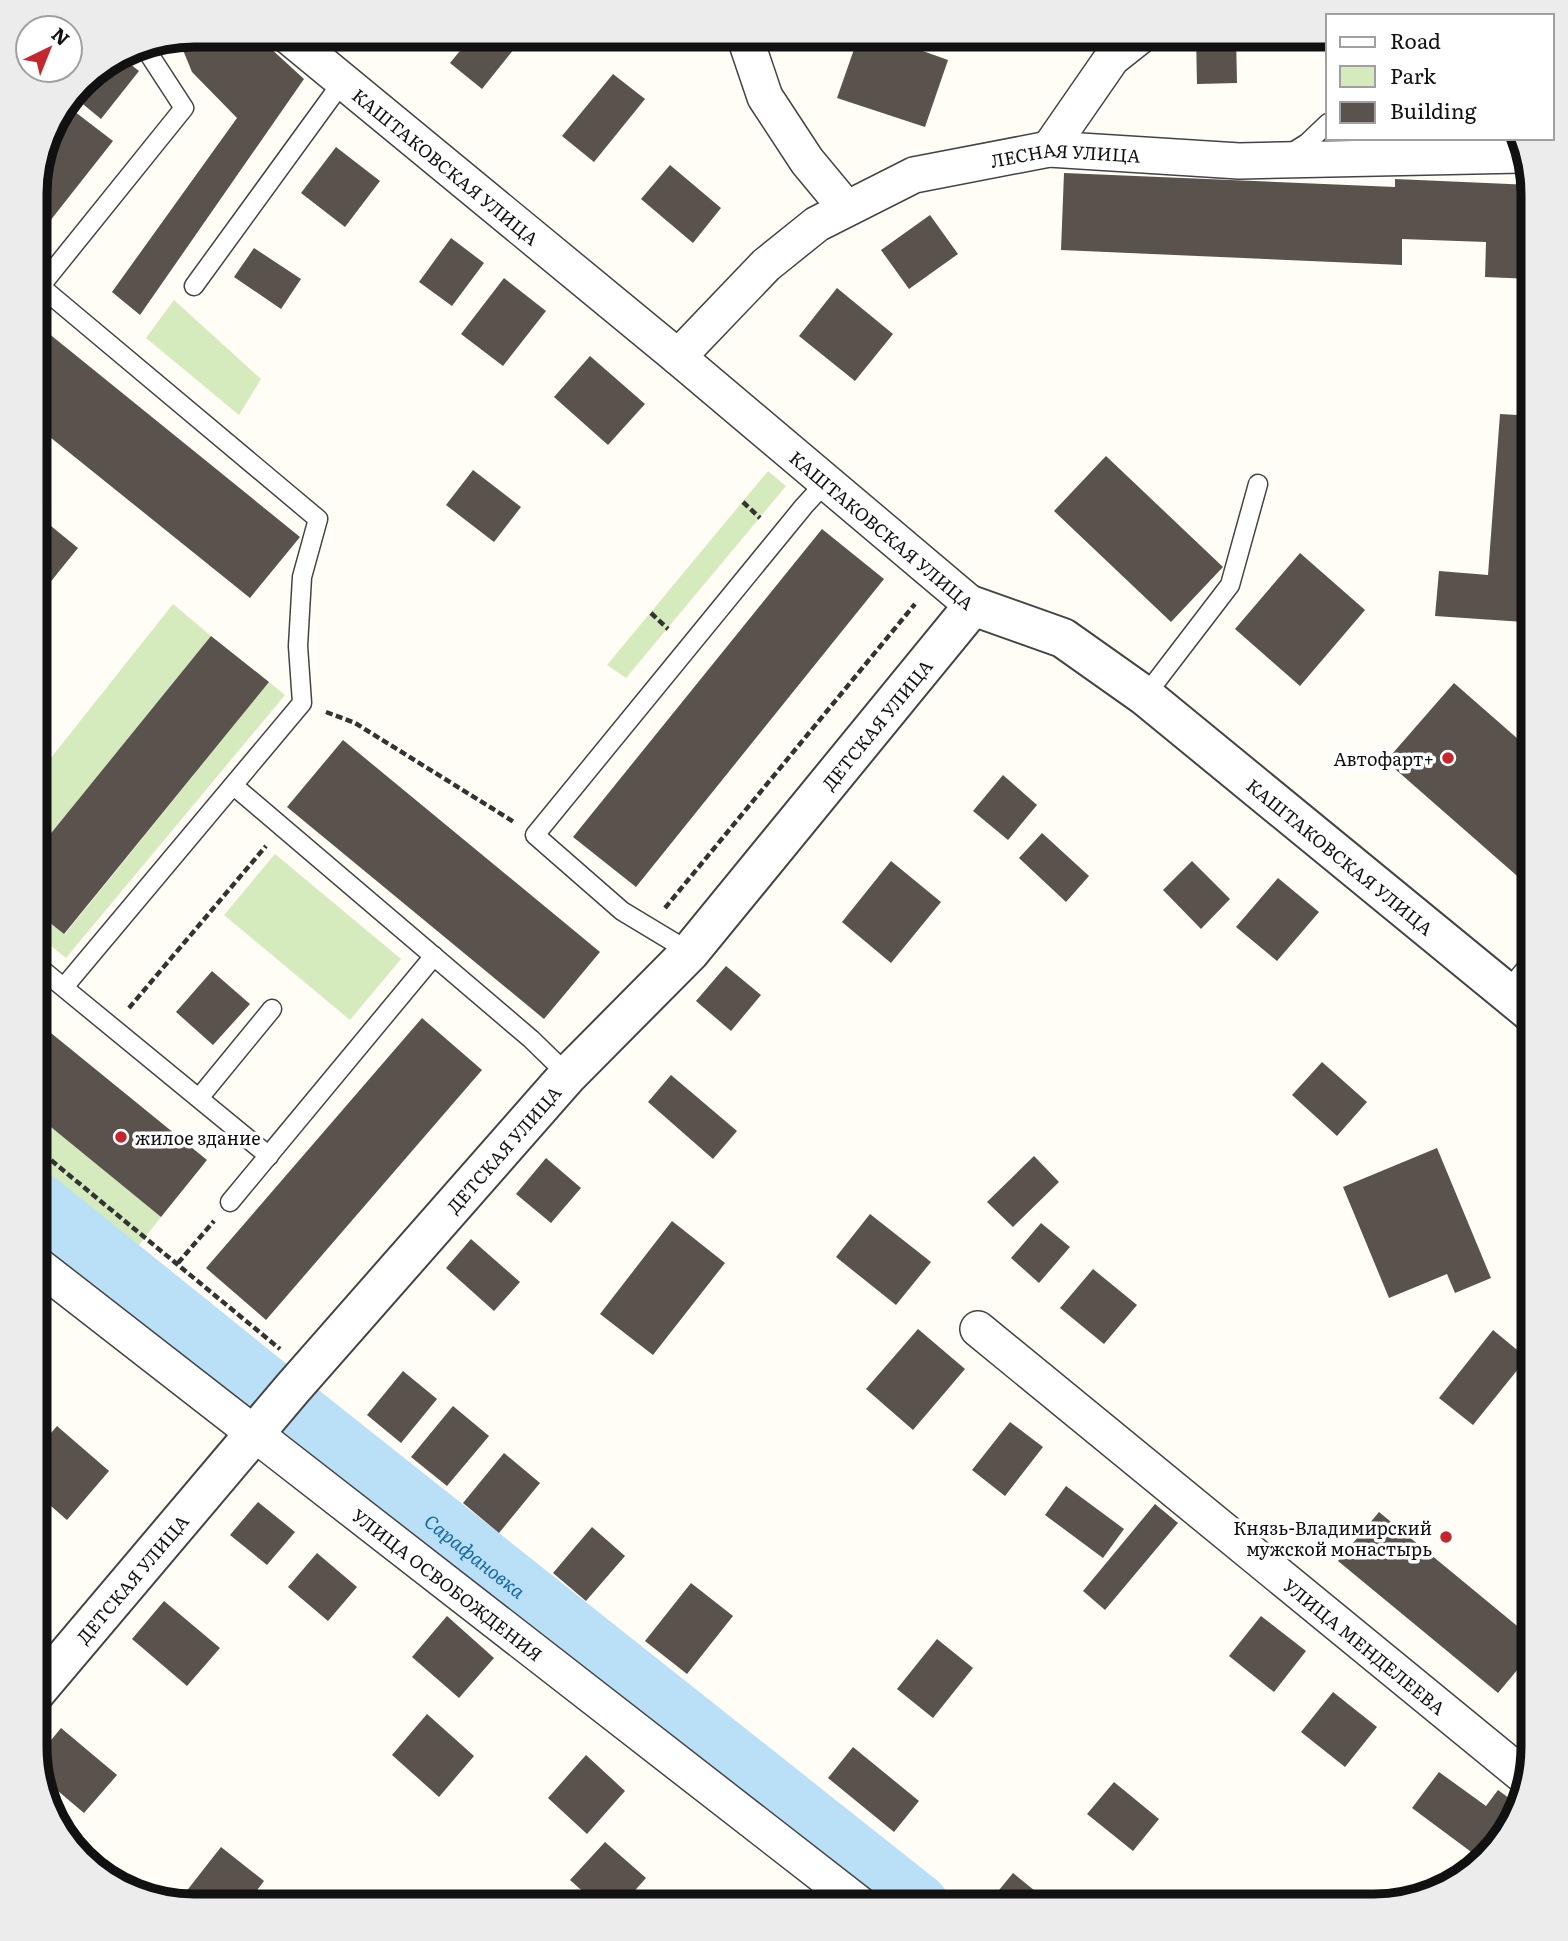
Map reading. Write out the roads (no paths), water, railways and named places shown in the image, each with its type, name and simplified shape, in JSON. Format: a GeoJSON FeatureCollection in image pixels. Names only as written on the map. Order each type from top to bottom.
{"type":"FeatureCollection","features":[{"type":"Feature","properties":{"kind":"street","name":"КАШТАКОВСКАЯ УЛИЦА"},"geometry":{"type":"LineString","coordinates":[[302,47],[678,357],[973,606],[1063,638],[1145,696],[1520,1002]]}},
{"type":"Feature","properties":{"kind":"street"},"geometry":{"type":"LineString","coordinates":[[748,47],[765,97],[807,161],[846,208]]}},
{"type":"Feature","properties":{"kind":"street"},"geometry":{"type":"LineString","coordinates":[[1049,149],[1112,58],[1125,48]]}},
{"type":"Feature","properties":{"kind":"street","name":"ЛЕСНАЯ УЛИЦА"},"geometry":{"type":"LineString","coordinates":[[678,357],[766,265],[817,224],[914,175],[1049,149],[1239,161],[1516,155]]}},
{"type":"Feature","properties":{"kind":"street","name":"ДЕТСКАЯ УЛИЦА"},"geometry":{"type":"LineString","coordinates":[[47,1679],[300,1380],[568,1075],[690,952],[973,606]]}},
{"type":"Feature","properties":{"kind":"street","name":"УЛИЦА ОСВОБОЖДЕНИЯ"},"geometry":{"type":"LineString","coordinates":[[47,1273],[847,1894]]}},
{"type":"Feature","properties":{"kind":"street","name":"УЛИЦА МЕНДЕЛЕЕВА"},"geometry":{"type":"LineString","coordinates":[[978,1329],[1518,1771]]}},
{"type":"Feature","properties":{"kind":"lane"},"geometry":{"type":"LineString","coordinates":[[48,278],[184,108],[149,54]]}},
{"type":"Feature","properties":{"kind":"lane"},"geometry":{"type":"LineString","coordinates":[[194,286],[343,81]]}},
{"type":"Feature","properties":{"kind":"lane"},"geometry":{"type":"LineString","coordinates":[[1280,160],[1307,143],[1326,125]]}},
{"type":"Feature","properties":{"kind":"lane"},"geometry":{"type":"LineString","coordinates":[[48,298],[318,519],[302,577],[298,646],[302,702],[64,987]]}},
{"type":"Feature","properties":{"kind":"lane"},"geometry":{"type":"LineString","coordinates":[[690,952],[651,926],[622,911],[535,835],[803,506],[826,482]]}},
{"type":"Feature","properties":{"kind":"lane"},"geometry":{"type":"LineString","coordinates":[[1145,696],[1230,585],[1258,484]]}},
{"type":"Feature","properties":{"kind":"lane"},"geometry":{"type":"LineString","coordinates":[[234,786],[531,1039],[568,1075]]}},
{"type":"Feature","properties":{"kind":"lane"},"geometry":{"type":"LineString","coordinates":[[230,1202],[434,956]]}},
{"type":"Feature","properties":{"kind":"lane"},"geometry":{"type":"LineString","coordinates":[[47,974],[270,1156]]}},
{"type":"Feature","properties":{"kind":"lane"},"geometry":{"type":"LineString","coordinates":[[199,1098],[272,1009]]}},
{"type":"Feature","properties":{"kind":"waterway","name":"Сарафановка"},"geometry":{"type":"LineString","coordinates":[[47,1213],[902,1894]]}},
{"type":"Feature","properties":{"kind":"place","name":"Автофарт+"},"geometry":{"type":"Point","coordinates":[1448,758]}},
{"type":"Feature","properties":{"kind":"place","name":"жилое здание"},"geometry":{"type":"Point","coordinates":[121,1137]}},
{"type":"Feature","properties":{"kind":"place","name":"Князь-Владимирский мужской монастырь"},"geometry":{"type":"Point","coordinates":[1446,1537]}}]}
